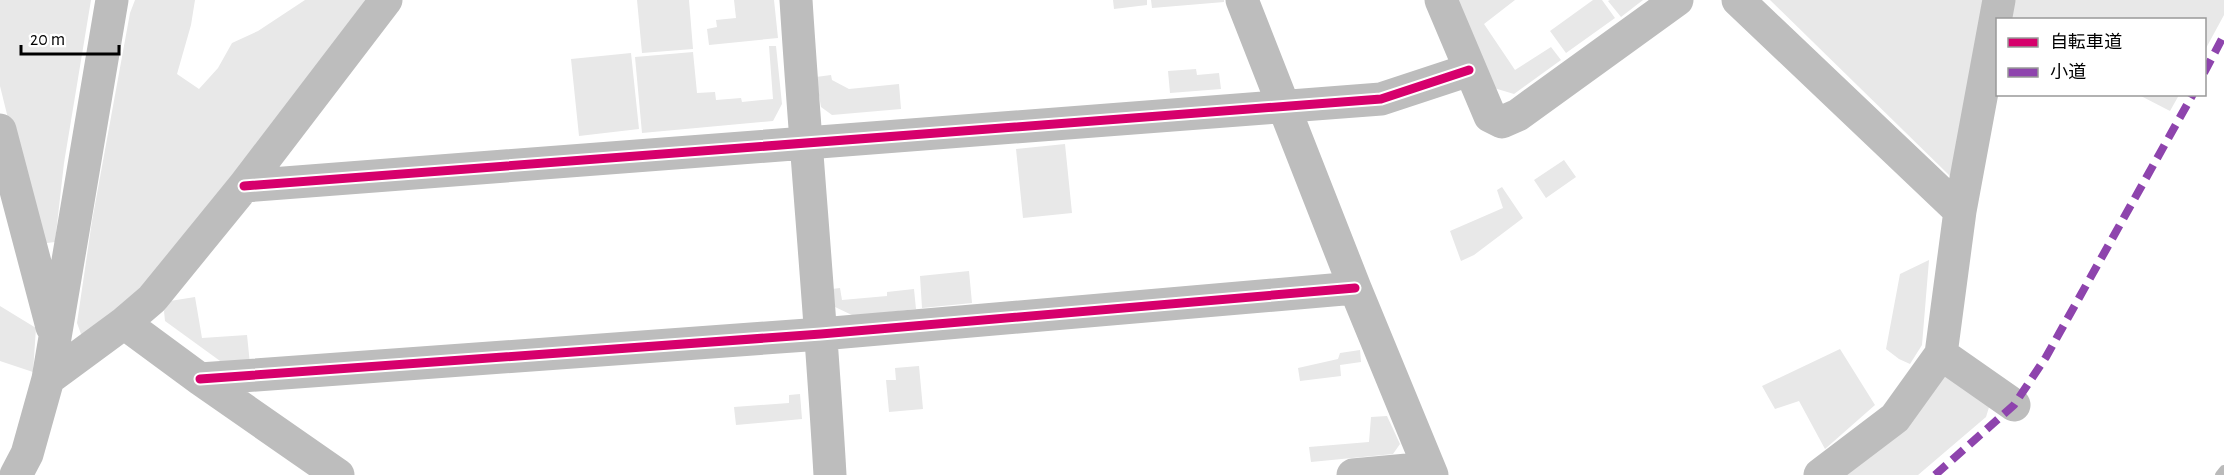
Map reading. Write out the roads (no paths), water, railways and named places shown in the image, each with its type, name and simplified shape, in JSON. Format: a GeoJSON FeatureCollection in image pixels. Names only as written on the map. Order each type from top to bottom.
{"type":"FeatureCollection","features":[{"type":"Feature","properties":{"kind":"street"},"geometry":{"type":"LineString","coordinates":[[16,475],[27,454],[48,379],[112,0]]}},
{"type":"Feature","properties":{"kind":"street"},"geometry":{"type":"LineString","coordinates":[[48,379],[124,323],[152,299],[244,186],[386,0]]}},
{"type":"Feature","properties":{"kind":"street"},"geometry":{"type":"LineString","coordinates":[[796,0],[805,143],[822,334],[830,475]]}},
{"type":"Feature","properties":{"kind":"street"},"geometry":{"type":"LineString","coordinates":[[1242,0],[1430,472],[1353,475]]}},
{"type":"Feature","properties":{"kind":"street"},"geometry":{"type":"LineString","coordinates":[[1441,0],[1490,116],[1502,122],[1518,115],[1677,0]]}},
{"type":"Feature","properties":{"kind":"street"},"geometry":{"type":"LineString","coordinates":[[1738,0],[1960,211]]}},
{"type":"Feature","properties":{"kind":"street"},"geometry":{"type":"LineString","coordinates":[[1820,475],[1895,418],[1941,354],[1960,211],[1999,0]]}},
{"type":"Feature","properties":{"kind":"street"},"geometry":{"type":"LineString","coordinates":[[244,186],[1381,99],[1469,70]]}},
{"type":"Feature","properties":{"kind":"street"},"geometry":{"type":"LineString","coordinates":[[0,130],[55,338]]}},
{"type":"Feature","properties":{"kind":"street"},"geometry":{"type":"LineString","coordinates":[[200,379],[822,334],[1355,288]]}},
{"type":"Feature","properties":{"kind":"street"},"geometry":{"type":"LineString","coordinates":[[124,323],[338,475]]}},
{"type":"Feature","properties":{"kind":"street"},"geometry":{"type":"LineString","coordinates":[[1941,354],[2014,405]]}},
{"type":"Feature","properties":{"kind":"waterway"},"geometry":{"type":"LineString","coordinates":[[2220,475],[2224,470]]}}]}
